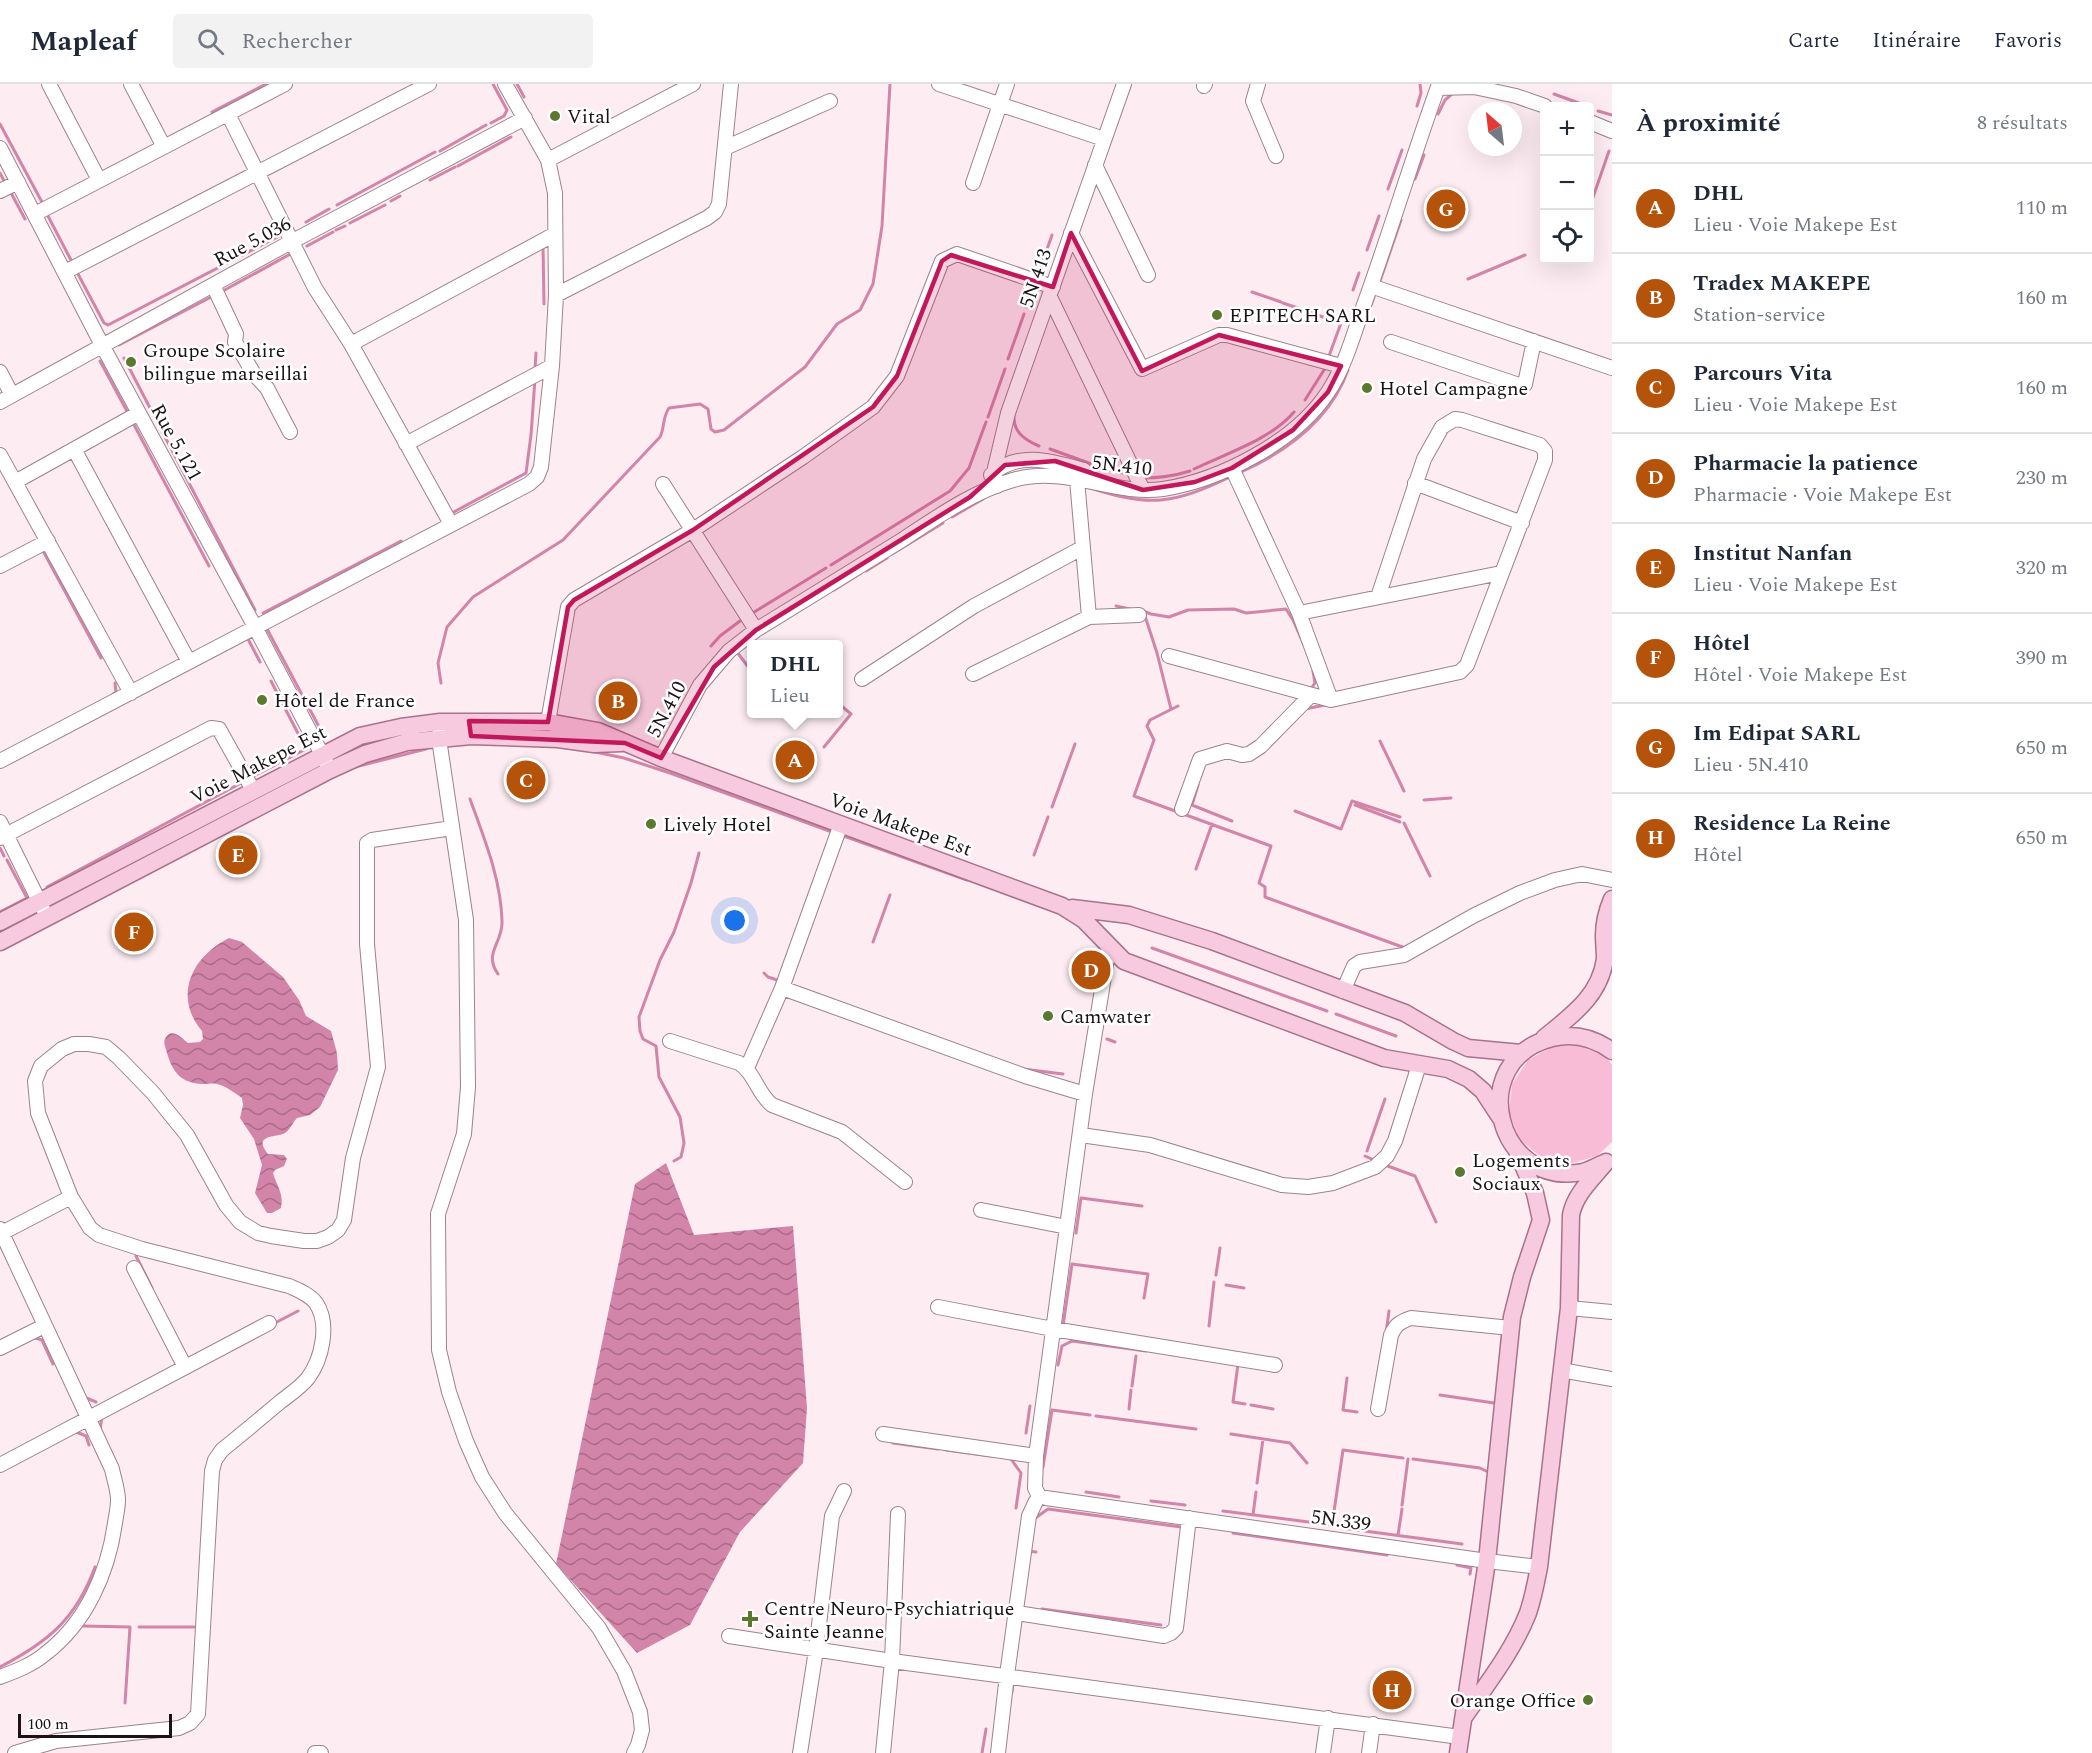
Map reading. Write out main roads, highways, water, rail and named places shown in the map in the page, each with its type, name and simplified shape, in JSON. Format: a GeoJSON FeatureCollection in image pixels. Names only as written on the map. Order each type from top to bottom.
{"type":"FeatureCollection","features":[{"type":"Feature","properties":{"kind":"main road","name":"Voie Makepe Est"},"geometry":{"type":"LineString","coordinates":[[0,942],[43,909],[253,790],[360,736],[402,727],[439,731],[548,722],[598,731],[661,758],[1062,906]]}},
{"type":"Feature","properties":{"kind":"main road","name":"Voie Makepe Est"},"geometry":{"type":"LineString","coordinates":[[470,728],[594,744],[625,743]]}},
{"type":"Feature","properties":{"kind":"main road","name":"Voie Makepe Est"},"geometry":{"type":"LineString","coordinates":[[0,922],[43,909],[365,754],[439,731]]}},
{"type":"Feature","properties":{"kind":"main road"},"geometry":{"type":"LineString","coordinates":[[1500,1117],[1499,1100],[1502,1083],[1509,1068],[1521,1053],[1540,1041],[1581,1008],[1598,983],[1605,956],[1604,931],[1612,899]]}},
{"type":"Feature","properties":{"kind":"main road"},"geometry":{"type":"LineString","coordinates":[[1062,906],[1084,920],[1124,961],[1384,1058],[1448,1069],[1469,1079],[1483,1091],[1500,1117],[1506,1135],[1517,1151],[1535,1193],[1541,1220],[1522,1277],[1511,1328],[1487,1562],[1460,1737]]}},
{"type":"Feature","properties":{"kind":"main road"},"geometry":{"type":"LineString","coordinates":[[1062,906],[1129,915],[1212,941],[1405,1013],[1468,1048],[1521,1053]]}},
{"type":"Feature","properties":{"kind":"main road"},"geometry":{"type":"LineString","coordinates":[[1540,1041],[1563,1035],[1583,1036],[1601,1043],[1612,1051]]}},
{"type":"Feature","properties":{"kind":"main road"},"geometry":{"type":"LineString","coordinates":[[1517,1151],[1536,1166],[1559,1173],[1584,1172],[1609,1160]]}},
{"type":"Feature","properties":{"kind":"main road"},"geometry":{"type":"LineString","coordinates":[[1460,1737],[1508,1654],[1532,1600],[1539,1567],[1569,1308],[1573,1205],[1578,1195],[1609,1160]]}},
{"type":"Feature","properties":{"kind":"water"},"geometry":{"type":"Polygon","coordinates":[[[229,938],[242,942],[283,977],[299,1000],[306,1016],[331,1031],[337,1053],[338,1070],[320,1107],[310,1115],[297,1118],[285,1133],[264,1140],[264,1148],[268,1154],[284,1155],[287,1159],[284,1166],[273,1173],[282,1203],[281,1208],[272,1213],[267,1213],[255,1193],[262,1165],[254,1139],[240,1118],[242,1098],[220,1085],[189,1082],[179,1076],[169,1060],[164,1044],[170,1033],[176,1034],[188,1043],[200,1042],[203,1039],[202,1031],[193,1018],[189,1005],[190,979],[205,956],[229,938]]]}},
{"type":"Feature","properties":{"kind":"water"},"geometry":{"type":"Polygon","coordinates":[[[666,1163],[694,1235],[793,1226],[807,1408],[803,1463],[740,1532],[690,1625],[637,1653],[556,1564],[635,1184],[666,1163]]]}},
{"type":"Feature","properties":{"kind":"waterway"},"geometry":{"type":"LineString","coordinates":[[212,112],[266,84]]}},
{"type":"Feature","properties":{"kind":"waterway"},"geometry":{"type":"LineString","coordinates":[[491,123],[504,116],[507,110],[493,84]]}},
{"type":"Feature","properties":{"kind":"waterway"},"geometry":{"type":"LineString","coordinates":[[517,84],[524,97]]}},
{"type":"Feature","properties":{"kind":"waterway"},"geometry":{"type":"LineString","coordinates":[[441,683],[438,663],[447,627],[473,597],[563,540],[660,437],[669,408],[700,404],[708,409],[711,429],[715,432],[724,430],[805,367],[837,324],[860,310],[873,284],[882,226],[890,84]]}},
{"type":"Feature","properties":{"kind":"waterway"},"geometry":{"type":"LineString","coordinates":[[1417,106],[1421,93],[1420,84]]}},
{"type":"Feature","properties":{"kind":"waterway"},"geometry":{"type":"LineString","coordinates":[[1438,114],[1445,100],[1452,94]]}},
{"type":"Feature","properties":{"kind":"waterway"},"geometry":{"type":"LineString","coordinates":[[1554,94],[1576,102]]}},
{"type":"Feature","properties":{"kind":"waterway"},"geometry":{"type":"LineString","coordinates":[[1598,111],[1612,115]]}},
{"type":"Feature","properties":{"kind":"waterway"},"geometry":{"type":"LineString","coordinates":[[0,124],[43,204]]}},
{"type":"Feature","properties":{"kind":"waterway"},"geometry":{"type":"LineString","coordinates":[[440,151],[486,125]]}},
{"type":"Feature","properties":{"kind":"waterway"},"geometry":{"type":"LineString","coordinates":[[458,166],[511,137]]}},
{"type":"Feature","properties":{"kind":"waterway"},"geometry":{"type":"LineString","coordinates":[[1388,189],[1402,150]]}},
{"type":"Feature","properties":{"kind":"waterway"},"geometry":{"type":"LineString","coordinates":[[1594,194],[1609,151]]}},
{"type":"Feature","properties":{"kind":"waterway"},"geometry":{"type":"LineString","coordinates":[[337,205],[435,152]]}},
{"type":"Feature","properties":{"kind":"waterway"},"geometry":{"type":"LineString","coordinates":[[1415,179],[1424,155]]}},
{"type":"Feature","properties":{"kind":"waterway"},"geometry":{"type":"LineString","coordinates":[[430,180],[455,167]]}},
{"type":"Feature","properties":{"kind":"waterway"},"geometry":{"type":"LineString","coordinates":[[0,173],[5,183]]}},
{"type":"Feature","properties":{"kind":"waterway"},"geometry":{"type":"LineString","coordinates":[[10,191],[25,219]]}},
{"type":"Feature","properties":{"kind":"waterway"},"geometry":{"type":"LineString","coordinates":[[391,201],[400,196]]}},
{"type":"Feature","properties":{"kind":"waterway"},"geometry":{"type":"LineString","coordinates":[[350,223],[385,205]]}},
{"type":"Feature","properties":{"kind":"waterway"},"geometry":{"type":"LineString","coordinates":[[306,222],[329,209]]}},
{"type":"Feature","properties":{"kind":"waterway"},"geometry":{"type":"LineString","coordinates":[[48,216],[72,262]]}},
{"type":"Feature","properties":{"kind":"waterway"},"geometry":{"type":"LineString","coordinates":[[1367,250],[1379,216]]}},
{"type":"Feature","properties":{"kind":"waterway"},"geometry":{"type":"LineString","coordinates":[[1379,284],[1401,220]]}},
{"type":"Feature","properties":{"kind":"waterway"},"geometry":{"type":"LineString","coordinates":[[336,230],[345,226]]}},
{"type":"Feature","properties":{"kind":"waterway"},"geometry":{"type":"LineString","coordinates":[[307,246],[333,232]]}},
{"type":"Feature","properties":{"kind":"waterway"},"geometry":{"type":"LineString","coordinates":[[78,274],[104,323],[108,325],[283,234]]}},
{"type":"Feature","properties":{"kind":"waterway"},"geometry":{"type":"LineString","coordinates":[[1038,275],[1052,235]]}},
{"type":"Feature","properties":{"kind":"waterway"},"geometry":{"type":"LineString","coordinates":[[543,245],[544,304]]}},
{"type":"Feature","properties":{"kind":"waterway"},"geometry":{"type":"LineString","coordinates":[[221,292],[294,252]]}},
{"type":"Feature","properties":{"kind":"waterway"},"geometry":{"type":"LineString","coordinates":[[1468,279],[1525,255]]}},
{"type":"Feature","properties":{"kind":"waterway"},"geometry":{"type":"LineString","coordinates":[[1353,290],[1359,273]]}},
{"type":"Feature","properties":{"kind":"waterway"},"geometry":{"type":"LineString","coordinates":[[1030,296],[1034,286]]}},
{"type":"Feature","properties":{"kind":"waterway"},"geometry":{"type":"LineString","coordinates":[[1252,292],[1281,302]]}},
{"type":"Feature","properties":{"kind":"waterway"},"geometry":{"type":"LineString","coordinates":[[119,345],[213,296]]}},
{"type":"Feature","properties":{"kind":"waterway"},"geometry":{"type":"LineString","coordinates":[[1364,324],[1374,297]]}},
{"type":"Feature","properties":{"kind":"waterway"},"geometry":{"type":"LineString","coordinates":[[1026,307],[1029,298]]}},
{"type":"Feature","properties":{"kind":"waterway"},"geometry":{"type":"LineString","coordinates":[[1283,303],[1312,313]]}},
{"type":"Feature","properties":{"kind":"waterway"},"geometry":{"type":"LineString","coordinates":[[1008,359],[1024,314]]}},
{"type":"Feature","properties":{"kind":"waterway"},"geometry":{"type":"LineString","coordinates":[[1314,314],[1329,319]]}},
{"type":"Feature","properties":{"kind":"waterway"},"geometry":{"type":"LineString","coordinates":[[1329,356],[1341,323]]}},
{"type":"Feature","properties":{"kind":"waterway"},"geometry":{"type":"LineString","coordinates":[[535,369],[536,353]]}},
{"type":"Feature","properties":{"kind":"waterway"},"geometry":{"type":"LineString","coordinates":[[124,358],[255,610]]}},
{"type":"Feature","properties":{"kind":"waterway"},"geometry":{"type":"LineString","coordinates":[[100,361],[129,415]]}},
{"type":"Feature","properties":{"kind":"waterway"},"geometry":{"type":"LineString","coordinates":[[988,417],[1005,369]]}},
{"type":"Feature","properties":{"kind":"waterway"},"geometry":{"type":"LineString","coordinates":[[1305,400],[1324,370]]}},
{"type":"Feature","properties":{"kind":"waterway"},"geometry":{"type":"LineString","coordinates":[[1239,473],[1273,455],[1304,433],[1330,405],[1348,370]]}},
{"type":"Feature","properties":{"kind":"waterway"},"geometry":{"type":"LineString","coordinates":[[452,513],[526,473],[535,379]]}},
{"type":"Feature","properties":{"kind":"waterway"},"geometry":{"type":"LineString","coordinates":[[1194,469],[1261,438],[1294,412]]}},
{"type":"Feature","properties":{"kind":"waterway"},"geometry":{"type":"LineString","coordinates":[[1014,416],[1014,422],[1021,435],[1039,446]]}},
{"type":"Feature","properties":{"kind":"waterway"},"geometry":{"type":"LineString","coordinates":[[132,421],[209,566]]}},
{"type":"Feature","properties":{"kind":"waterway"},"geometry":{"type":"LineString","coordinates":[[831,565],[950,491],[969,468],[986,422]]}},
{"type":"Feature","properties":{"kind":"waterway"},"geometry":{"type":"LineString","coordinates":[[1050,449],[1100,467]]}},
{"type":"Feature","properties":{"kind":"waterway"},"geometry":{"type":"LineString","coordinates":[[1106,469],[1127,474]]}},
{"type":"Feature","properties":{"kind":"waterway"},"geometry":{"type":"LineString","coordinates":[[1142,478],[1190,471]]}},
{"type":"Feature","properties":{"kind":"waterway"},"geometry":{"type":"LineString","coordinates":[[1088,487],[1128,498],[1160,500],[1193,493],[1230,477]]}},
{"type":"Feature","properties":{"kind":"waterway"},"geometry":{"type":"LineString","coordinates":[[952,517],[983,499]]}},
{"type":"Feature","properties":{"kind":"waterway"},"geometry":{"type":"LineString","coordinates":[[892,554],[943,523]]}},
{"type":"Feature","properties":{"kind":"waterway"},"geometry":{"type":"LineString","coordinates":[[263,613],[401,541]]}},
{"type":"Feature","properties":{"kind":"waterway"},"geometry":{"type":"LineString","coordinates":[[42,549],[101,658]]}},
{"type":"Feature","properties":{"kind":"waterway"},"geometry":{"type":"LineString","coordinates":[[866,571],[887,558]]}},
{"type":"Feature","properties":{"kind":"waterway"},"geometry":{"type":"LineString","coordinates":[[751,614],[826,568]]}},
{"type":"Feature","properties":{"kind":"waterway"},"geometry":{"type":"LineString","coordinates":[[834,590],[861,573]]}},
{"type":"Feature","properties":{"kind":"waterway"},"geometry":{"type":"LineString","coordinates":[[1116,606],[1130,609]]}},
{"type":"Feature","properties":{"kind":"waterway"},"geometry":{"type":"LineString","coordinates":[[1143,611],[1169,617],[1188,610],[1234,609],[1246,613],[1286,609],[1304,645]]}},
{"type":"Feature","properties":{"kind":"waterway"},"geometry":{"type":"LineString","coordinates":[[1145,616],[1171,709]]}},
{"type":"Feature","properties":{"kind":"waterway"},"geometry":{"type":"LineString","coordinates":[[711,646],[720,636],[744,618]]}},
{"type":"Feature","properties":{"kind":"waterway"},"geometry":{"type":"LineString","coordinates":[[267,629],[325,738]]}},
{"type":"Feature","properties":{"kind":"waterway"},"geometry":{"type":"LineString","coordinates":[[248,639],[260,662]]}},
{"type":"Feature","properties":{"kind":"waterway"},"geometry":{"type":"LineString","coordinates":[[739,650],[737,652],[747,665]]}},
{"type":"Feature","properties":{"kind":"waterway"},"geometry":{"type":"LineString","coordinates":[[1310,690],[1315,683],[1313,671]]}},
{"type":"Feature","properties":{"kind":"waterway"},"geometry":{"type":"LineString","coordinates":[[250,778],[306,749],[271,681]]}},
{"type":"Feature","properties":{"kind":"waterway"},"geometry":{"type":"LineString","coordinates":[[113,694],[116,692],[115,683]]}},
{"type":"Feature","properties":{"kind":"waterway"},"geometry":{"type":"LineString","coordinates":[[1305,709],[1325,705]]}},
{"type":"Feature","properties":{"kind":"waterway"},"geometry":{"type":"LineString","coordinates":[[1178,706],[1150,720],[1147,726],[1154,740],[1134,796],[1271,846],[1259,883],[1265,887],[1265,897],[1408,949]]}},
{"type":"Feature","properties":{"kind":"waterway"},"geometry":{"type":"LineString","coordinates":[[824,747],[851,714],[843,707]]}},
{"type":"Feature","properties":{"kind":"waterway"},"geometry":{"type":"LineString","coordinates":[[1380,741],[1404,791]]}},
{"type":"Feature","properties":{"kind":"waterway"},"geometry":{"type":"LineString","coordinates":[[1052,807],[1075,744]]}},
{"type":"Feature","properties":{"kind":"waterway"},"geometry":{"type":"LineString","coordinates":[[355,767],[426,749]]}},
{"type":"Feature","properties":{"kind":"waterway"},"geometry":{"type":"LineString","coordinates":[[595,752],[624,758],[670,773],[832,832]]}},
{"type":"Feature","properties":{"kind":"waterway"},"geometry":{"type":"LineString","coordinates":[[47,887],[243,782]]}},
{"type":"Feature","properties":{"kind":"waterway"},"geometry":{"type":"LineString","coordinates":[[1198,785],[1192,805],[1232,821]]}},
{"type":"Feature","properties":{"kind":"waterway"},"geometry":{"type":"LineString","coordinates":[[1424,800],[1451,798]]}},
{"type":"Feature","properties":{"kind":"waterway"},"geometry":{"type":"LineString","coordinates":[[470,799],[499,890],[502,929],[492,960],[498,974]]}},
{"type":"Feature","properties":{"kind":"waterway"},"geometry":{"type":"LineString","coordinates":[[1295,811],[1341,829],[1352,801],[1400,817]]}},
{"type":"Feature","properties":{"kind":"waterway"},"geometry":{"type":"LineString","coordinates":[[1355,805],[1400,822]]}},
{"type":"Feature","properties":{"kind":"waterway"},"geometry":{"type":"LineString","coordinates":[[1034,855],[1048,817]]}},
{"type":"Feature","properties":{"kind":"waterway"},"geometry":{"type":"LineString","coordinates":[[1404,823],[1430,876]]}},
{"type":"Feature","properties":{"kind":"waterway"},"geometry":{"type":"LineString","coordinates":[[1196,869],[1212,824]]}},
{"type":"Feature","properties":{"kind":"waterway"},"geometry":{"type":"LineString","coordinates":[[841,835],[967,880]]}},
{"type":"Feature","properties":{"kind":"waterway"},"geometry":{"type":"LineString","coordinates":[[0,848],[4,856]]}},
{"type":"Feature","properties":{"kind":"waterway"},"geometry":{"type":"LineString","coordinates":[[674,1161],[681,1157],[684,1143],[680,1117],[659,1077],[656,1046],[643,1039],[639,1017],[660,960],[674,932],[699,853]]}},
{"type":"Feature","properties":{"kind":"waterway"},"geometry":{"type":"LineString","coordinates":[[0,912],[27,898],[7,860]]}},
{"type":"Feature","properties":{"kind":"waterway"},"geometry":{"type":"LineString","coordinates":[[873,942],[890,895]]}},
{"type":"Feature","properties":{"kind":"waterway"},"geometry":{"type":"LineString","coordinates":[[1152,948],[1327,1011]]}},
{"type":"Feature","properties":{"kind":"waterway"},"geometry":{"type":"LineString","coordinates":[[764,973],[780,981]]}},
{"type":"Feature","properties":{"kind":"waterway"},"geometry":{"type":"LineString","coordinates":[[1336,1014],[1396,1036]]}},
{"type":"Feature","properties":{"kind":"waterway"},"geometry":{"type":"LineString","coordinates":[[1107,1039],[1115,1042]]}},
{"type":"Feature","properties":{"kind":"waterway"},"geometry":{"type":"LineString","coordinates":[[1023,1069],[1063,1074]]}},
{"type":"Feature","properties":{"kind":"waterway"},"geometry":{"type":"LineString","coordinates":[[1367,1151],[1385,1099]]}},
{"type":"Feature","properties":{"kind":"waterway"},"geometry":{"type":"LineString","coordinates":[[1365,1156],[1376,1161]]}},
{"type":"Feature","properties":{"kind":"waterway"},"geometry":{"type":"LineString","coordinates":[[1385,1165],[1415,1176],[1436,1222]]}},
{"type":"Feature","properties":{"kind":"waterway"},"geometry":{"type":"LineString","coordinates":[[1076,1233],[1081,1198],[1142,1206]]}},
{"type":"Feature","properties":{"kind":"waterway"},"geometry":{"type":"LineString","coordinates":[[1216,1275],[1220,1248]]}},
{"type":"Feature","properties":{"kind":"waterway"},"geometry":{"type":"LineString","coordinates":[[136,1256],[152,1288]]}},
{"type":"Feature","properties":{"kind":"waterway"},"geometry":{"type":"LineString","coordinates":[[1063,1326],[1072,1264],[1148,1274],[1144,1298]]}},
{"type":"Feature","properties":{"kind":"waterway"},"geometry":{"type":"LineString","coordinates":[[1209,1326],[1214,1282]]}},
{"type":"Feature","properties":{"kind":"waterway"},"geometry":{"type":"LineString","coordinates":[[1226,1285],[1244,1288]]}},
{"type":"Feature","properties":{"kind":"waterway"},"geometry":{"type":"LineString","coordinates":[[273,1324],[298,1311]]}},
{"type":"Feature","properties":{"kind":"waterway"},"geometry":{"type":"LineString","coordinates":[[1386,1333],[1389,1311]]}},
{"type":"Feature","properties":{"kind":"waterway"},"geometry":{"type":"LineString","coordinates":[[32,1337],[42,1340],[53,1364]]}},
{"type":"Feature","properties":{"kind":"waterway"},"geometry":{"type":"LineString","coordinates":[[1058,1365],[1062,1346],[1072,1341],[1146,1351]]}},
{"type":"Feature","properties":{"kind":"waterway"},"geometry":{"type":"LineString","coordinates":[[1132,1386],[1136,1356]]}},
{"type":"Feature","properties":{"kind":"waterway"},"geometry":{"type":"LineString","coordinates":[[1236,1364],[1238,1364],[1233,1402],[1245,1404]]}},
{"type":"Feature","properties":{"kind":"waterway"},"geometry":{"type":"LineString","coordinates":[[1347,1378],[1343,1410],[1357,1412]]}},
{"type":"Feature","properties":{"kind":"waterway"},"geometry":{"type":"LineString","coordinates":[[1129,1409],[1131,1390]]}},
{"type":"Feature","properties":{"kind":"waterway"},"geometry":{"type":"LineString","coordinates":[[1440,1395],[1494,1403]]}},
{"type":"Feature","properties":{"kind":"waterway"},"geometry":{"type":"LineString","coordinates":[[84,1397],[96,1402]]}},
{"type":"Feature","properties":{"kind":"waterway"},"geometry":{"type":"LineString","coordinates":[[1251,1405],[1273,1409]]}},
{"type":"Feature","properties":{"kind":"waterway"},"geometry":{"type":"LineString","coordinates":[[1026,1433],[1030,1406]]}},
{"type":"Feature","properties":{"kind":"waterway"},"geometry":{"type":"LineString","coordinates":[[1043,1467],[1052,1410],[1090,1415]]}},
{"type":"Feature","properties":{"kind":"waterway"},"geometry":{"type":"LineString","coordinates":[[100,1430],[102,1416]]}},
{"type":"Feature","properties":{"kind":"waterway"},"geometry":{"type":"LineString","coordinates":[[1096,1416],[1196,1429]]}},
{"type":"Feature","properties":{"kind":"waterway"},"geometry":{"type":"LineString","coordinates":[[74,1431],[86,1436],[89,1445]]}},
{"type":"Feature","properties":{"kind":"waterway"},"geometry":{"type":"LineString","coordinates":[[1231,1434],[1290,1443],[1307,1463]]}},
{"type":"Feature","properties":{"kind":"waterway"},"geometry":{"type":"LineString","coordinates":[[1257,1483],[1263,1439]]}},
{"type":"Feature","properties":{"kind":"waterway"},"geometry":{"type":"LineString","coordinates":[[893,1443],[938,1449]]}},
{"type":"Feature","properties":{"kind":"waterway"},"geometry":{"type":"LineString","coordinates":[[946,1450],[991,1456]]}},
{"type":"Feature","properties":{"kind":"waterway"},"geometry":{"type":"LineString","coordinates":[[1223,1511],[1332,1525],[1343,1450],[1403,1458]]}},
{"type":"Feature","properties":{"kind":"waterway"},"geometry":{"type":"LineString","coordinates":[[1007,1458],[1011,1459],[1021,1473],[1016,1508]]}},
{"type":"Feature","properties":{"kind":"waterway"},"geometry":{"type":"LineString","coordinates":[[1402,1505],[1408,1459]]}},
{"type":"Feature","properties":{"kind":"waterway"},"geometry":{"type":"LineString","coordinates":[[1413,1459],[1480,1468],[1486,1471]]}},
{"type":"Feature","properties":{"kind":"waterway"},"geometry":{"type":"LineString","coordinates":[[1086,1492],[1119,1497]]}},
{"type":"Feature","properties":{"kind":"waterway"},"geometry":{"type":"LineString","coordinates":[[1253,1515],[1256,1492]]}},
{"type":"Feature","properties":{"kind":"waterway"},"geometry":{"type":"LineString","coordinates":[[1151,1501],[1185,1505]]}},
{"type":"Feature","properties":{"kind":"waterway"},"geometry":{"type":"LineString","coordinates":[[1034,1519],[1048,1509],[1181,1527]]}},
{"type":"Feature","properties":{"kind":"waterway"},"geometry":{"type":"LineString","coordinates":[[1398,1535],[1402,1509]]}},
{"type":"Feature","properties":{"kind":"waterway"},"geometry":{"type":"LineString","coordinates":[[1342,1528],[1462,1544]]}},
{"type":"Feature","properties":{"kind":"waterway"},"geometry":{"type":"LineString","coordinates":[[1233,1533],[1387,1555]]}},
{"type":"Feature","properties":{"kind":"waterway"},"geometry":{"type":"LineString","coordinates":[[1028,1551],[1036,1552]]}},
{"type":"Feature","properties":{"kind":"waterway"},"geometry":{"type":"LineString","coordinates":[[1457,1565],[1471,1568],[1470,1574]]}},
{"type":"Feature","properties":{"kind":"waterway"},"geometry":{"type":"LineString","coordinates":[[0,1667],[32,1648],[58,1627],[79,1601],[95,1567]]}},
{"type":"Feature","properties":{"kind":"waterway"},"geometry":{"type":"LineString","coordinates":[[1042,1609],[1161,1625]]}},
{"type":"Feature","properties":{"kind":"waterway"},"geometry":{"type":"LineString","coordinates":[[83,1626],[130,1627],[125,1703]]}},
{"type":"Feature","properties":{"kind":"waterway"},"geometry":{"type":"LineString","coordinates":[[139,1627],[194,1627]]}},
{"type":"Feature","properties":{"kind":"waterway"},"geometry":{"type":"LineString","coordinates":[[1012,1692],[1013,1684],[1024,1685]]}},
{"type":"Feature","properties":{"kind":"waterway"},"geometry":{"type":"LineString","coordinates":[[982,1753],[986,1729]]}},
{"type":"Feature","properties":{"kind":"place","name":"Vital"},"geometry":{"type":"Point","coordinates":[555,116]}},
{"type":"Feature","properties":{"kind":"place","name":"Im Edipat SARL"},"geometry":{"type":"Point","coordinates":[1446,209]}},
{"type":"Feature","properties":{"kind":"place","name":"EPITECH SARL"},"geometry":{"type":"Point","coordinates":[1217,315]}},
{"type":"Feature","properties":{"kind":"place","name":"Groupe Scolaire bilingue marseillai"},"geometry":{"type":"Point","coordinates":[131,362]}},
{"type":"Feature","properties":{"kind":"place","name":"Hotel Campagne"},"geometry":{"type":"Point","coordinates":[1367,388]}},
{"type":"Feature","properties":{"kind":"place","name":"Hôtel de France"},"geometry":{"type":"Point","coordinates":[262,700]}},
{"type":"Feature","properties":{"kind":"place","name":"Tradex MAKEPE"},"geometry":{"type":"Point","coordinates":[618,701]}},
{"type":"Feature","properties":{"kind":"place","name":"DHL"},"geometry":{"type":"Point","coordinates":[795,760]}},
{"type":"Feature","properties":{"kind":"place","name":"Parcours Vita"},"geometry":{"type":"Point","coordinates":[526,780]}},
{"type":"Feature","properties":{"kind":"place","name":"Lively Hotel"},"geometry":{"type":"Point","coordinates":[651,824]}},
{"type":"Feature","properties":{"kind":"place","name":"Institut Nanfan"},"geometry":{"type":"Point","coordinates":[238,855]}},
{"type":"Feature","properties":{"kind":"place","name":"Hôtel"},"geometry":{"type":"Point","coordinates":[134,932]}},
{"type":"Feature","properties":{"kind":"place","name":"Pharmacie la patience"},"geometry":{"type":"Point","coordinates":[1091,970]}},
{"type":"Feature","properties":{"kind":"place","name":"Camwater"},"geometry":{"type":"Point","coordinates":[1048,1016]}},
{"type":"Feature","properties":{"kind":"place","name":"Logements Sociaux"},"geometry":{"type":"Point","coordinates":[1460,1172]}},
{"type":"Feature","properties":{"kind":"place","name":"Centre Neuro-Psychiatrique Sainte Jeanne"},"geometry":{"type":"Point","coordinates":[750,1619]}},
{"type":"Feature","properties":{"kind":"place","name":"Residence La Reine"},"geometry":{"type":"Point","coordinates":[1392,1690]}},
{"type":"Feature","properties":{"kind":"place","name":"Orange Office"},"geometry":{"type":"Point","coordinates":[1588,1700]}}]}
